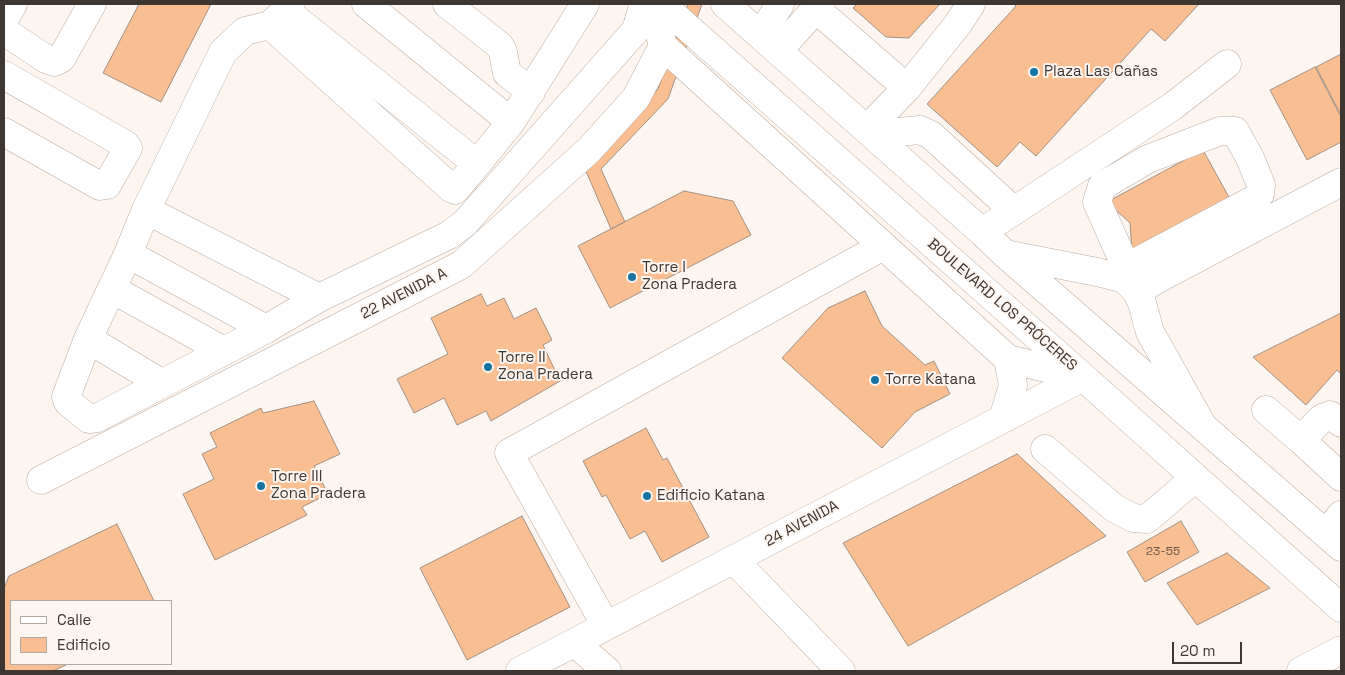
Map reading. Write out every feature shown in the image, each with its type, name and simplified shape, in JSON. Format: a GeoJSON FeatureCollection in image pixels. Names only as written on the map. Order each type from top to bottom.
{"type":"FeatureCollection","features":[{"type":"Feature","properties":{"kind":"main road"},"geometry":{"type":"LineString","coordinates":[[4,20],[13,4]]}},
{"type":"Feature","properties":{"kind":"main road"},"geometry":{"type":"LineString","coordinates":[[4,31],[46,59],[54,62],[61,59],[92,4]]}},
{"type":"Feature","properties":{"kind":"main road"},"geometry":{"type":"LineString","coordinates":[[366,4],[511,122]]}},
{"type":"Feature","properties":{"kind":"main road"},"geometry":{"type":"LineString","coordinates":[[447,4],[500,46],[503,52],[506,73],[531,92]]}},
{"type":"Feature","properties":{"kind":"main road"},"geometry":{"type":"LineString","coordinates":[[585,4],[511,122],[455,190],[283,13],[245,31],[222,52],[146,210],[128,254],[88,338],[66,397],[68,402],[90,419],[97,418],[266,329],[319,298],[449,234],[465,223],[636,30],[644,4]]}},
{"type":"Feature","properties":{"kind":"main road"},"geometry":{"type":"LineString","coordinates":[[652,4],[662,46],[1008,359],[1083,377]]}},
{"type":"Feature","properties":{"kind":"main road","name":"BOULEVARD LOS PRÓCERES"},"geometry":{"type":"LineString","coordinates":[[661,4],[1341,608]]}},
{"type":"Feature","properties":{"kind":"main road"},"geometry":{"type":"LineString","coordinates":[[725,4],[1005,254],[1202,425],[1336,532]]}},
{"type":"Feature","properties":{"kind":"main road"},"geometry":{"type":"LineString","coordinates":[[770,43],[780,4]]}},
{"type":"Feature","properties":{"kind":"main road"},"geometry":{"type":"LineString","coordinates":[[875,137],[907,88],[958,24],[971,4]]}},
{"type":"Feature","properties":{"kind":"main road"},"geometry":{"type":"LineString","coordinates":[[770,43],[818,6],[907,88]]}},
{"type":"Feature","properties":{"kind":"main road","name":"22 AVENIDA A"},"geometry":{"type":"LineString","coordinates":[[41,480],[461,265],[589,150],[636,98],[662,46]]}},
{"type":"Feature","properties":{"kind":"main road"},"geometry":{"type":"LineString","coordinates":[[982,232],[1173,106],[1227,64]]}},
{"type":"Feature","properties":{"kind":"main road"},"geometry":{"type":"LineString","coordinates":[[4,75],[128,148],[107,185],[100,186],[4,132]]}},
{"type":"Feature","properties":{"kind":"main road"},"geometry":{"type":"LineString","coordinates":[[875,137],[920,130],[931,135],[1014,211]]}},
{"type":"Feature","properties":{"kind":"main road"},"geometry":{"type":"LineString","coordinates":[[1144,278],[1260,194],[1261,184],[1250,158],[1235,131],[1220,131],[1148,160],[1102,186],[1098,202],[1122,258],[1132,263],[1144,278],[1142,303],[1150,332],[1202,425]]}},
{"type":"Feature","properties":{"kind":"main road"},"geometry":{"type":"LineString","coordinates":[[1005,254],[1125,279],[1144,278],[1341,182]]}},
{"type":"Feature","properties":{"kind":"main road"},"geometry":{"type":"LineString","coordinates":[[146,210],[319,298]]}},
{"type":"Feature","properties":{"kind":"main road"},"geometry":{"type":"LineString","coordinates":[[606,626],[509,453],[883,246]]}},
{"type":"Feature","properties":{"kind":"main road"},"geometry":{"type":"LineString","coordinates":[[128,254],[266,329]]}},
{"type":"Feature","properties":{"kind":"main road"},"geometry":{"type":"LineString","coordinates":[[112,289],[224,351]]}},
{"type":"Feature","properties":{"kind":"main road"},"geometry":{"type":"LineString","coordinates":[[88,338],[161,383]]}},
{"type":"Feature","properties":{"kind":"main road"},"geometry":{"type":"LineString","coordinates":[[1003,419],[1013,385],[1008,359]]}},
{"type":"Feature","properties":{"kind":"main road","name":"24 AVENIDA"},"geometry":{"type":"LineString","coordinates":[[520,671],[1083,377]]}},
{"type":"Feature","properties":{"kind":"main road"},"geometry":{"type":"LineString","coordinates":[[1266,410],[1341,476]]}},
{"type":"Feature","properties":{"kind":"main road"},"geometry":{"type":"LineString","coordinates":[[1301,440],[1322,418],[1330,416],[1341,423]]}},
{"type":"Feature","properties":{"kind":"main road"},"geometry":{"type":"LineString","coordinates":[[1045,448],[1114,508],[1133,518],[1147,519],[1195,478]]}},
{"type":"Feature","properties":{"kind":"main road"},"geometry":{"type":"LineString","coordinates":[[734,560],[841,671]]}},
{"type":"Feature","properties":{"kind":"main road"},"geometry":{"type":"LineString","coordinates":[[575,643],[606,671]]}},
{"type":"Feature","properties":{"kind":"main road"},"geometry":{"type":"LineString","coordinates":[[1301,671],[1341,650]]}},
{"type":"Feature","properties":{"kind":"building"},"geometry":{"type":"Polygon","coordinates":[[[139,4],[211,4],[161,102],[103,73],[139,4]]]}},
{"type":"Feature","properties":{"kind":"building"},"geometry":{"type":"Polygon","coordinates":[[[688,4],[702,4],[668,99],[601,169],[625,222],[611,229],[585,169],[658,89],[688,4]]]}},
{"type":"Feature","properties":{"kind":"building"},"geometry":{"type":"Polygon","coordinates":[[[857,4],[940,4],[909,38],[886,37],[853,8],[857,4]]]}},
{"type":"Feature","properties":{"kind":"building","name":"Plaza Las Cañas"},"geometry":{"type":"Polygon","coordinates":[[[1014,4],[1199,4],[1165,41],[1151,29],[1036,156],[1020,142],[997,167],[927,104],[1016,6],[1014,4]]]}},
{"type":"Feature","properties":{"kind":"building"},"geometry":{"type":"Polygon","coordinates":[[[1341,54],[1341,115],[1316,67],[1341,54]]]}},
{"type":"Feature","properties":{"kind":"building"},"geometry":{"type":"Polygon","coordinates":[[[1315,67],[1341,117],[1341,142],[1307,160],[1270,90],[1315,67]]]}},
{"type":"Feature","properties":{"kind":"building"},"geometry":{"type":"Polygon","coordinates":[[[1203,150],[1230,199],[1132,251],[1130,223],[1107,202],[1203,150]]]}},
{"type":"Feature","properties":{"kind":"building","name":"Torre I Zona Pradera"},"geometry":{"type":"Polygon","coordinates":[[[684,191],[733,201],[751,235],[610,308],[578,246],[684,191]]]}},
{"type":"Feature","properties":{"kind":"building","name":"Torre Katana"},"geometry":{"type":"Polygon","coordinates":[[[865,291],[882,326],[925,365],[934,361],[950,394],[915,412],[882,448],[782,358],[828,308],[865,291]]]}},
{"type":"Feature","properties":{"kind":"building","name":"Torre II Zona Pradera"},"geometry":{"type":"Polygon","coordinates":[[[481,294],[487,306],[504,298],[514,319],[536,308],[552,340],[543,345],[560,381],[491,421],[486,411],[457,425],[444,398],[414,413],[397,379],[448,354],[431,318],[481,294]]]}},
{"type":"Feature","properties":{"kind":"building"},"geometry":{"type":"Polygon","coordinates":[[[1341,313],[1341,374],[1337,370],[1306,405],[1253,357],[1341,313]]]}},
{"type":"Feature","properties":{"kind":"building","name":"Torre III Zona Pradera"},"geometry":{"type":"Polygon","coordinates":[[[314,401],[340,454],[314,466],[328,494],[302,507],[307,515],[215,560],[183,494],[214,479],[202,454],[217,447],[210,433],[261,408],[263,413],[314,401]]]}},
{"type":"Feature","properties":{"kind":"building","name":"Edificio Katana"},"geometry":{"type":"Polygon","coordinates":[[[646,428],[663,460],[667,458],[709,537],[662,562],[645,531],[630,539],[606,495],[602,497],[583,461],[646,428]]]}},
{"type":"Feature","properties":{"kind":"building"},"geometry":{"type":"Polygon","coordinates":[[[1017,454],[1106,536],[908,646],[843,543],[1017,454]]]}},
{"type":"Feature","properties":{"kind":"building"},"geometry":{"type":"Polygon","coordinates":[[[522,516],[570,607],[467,660],[420,568],[522,516]]]}},
{"type":"Feature","properties":{"kind":"building"},"geometry":{"type":"Polygon","coordinates":[[[1181,521],[1199,552],[1145,582],[1127,552],[1181,521]]]}},
{"type":"Feature","properties":{"kind":"building"},"geometry":{"type":"Polygon","coordinates":[[[117,524],[154,600],[10,600],[10,665],[66,665],[53,671],[4,671],[4,588],[9,576],[117,524]]]}},
{"type":"Feature","properties":{"kind":"building"},"geometry":{"type":"Polygon","coordinates":[[[1227,553],[1270,588],[1197,625],[1167,583],[1227,553]]]}},
{"type":"Feature","properties":{"kind":"place","name":"Plaza Las Cañas"},"geometry":{"type":"Point","coordinates":[1034,72]}},
{"type":"Feature","properties":{"kind":"place","name":"Torre I Zona Pradera"},"geometry":{"type":"Point","coordinates":[632,277]}},
{"type":"Feature","properties":{"kind":"place","name":"Torre II Zona Pradera"},"geometry":{"type":"Point","coordinates":[488,367]}},
{"type":"Feature","properties":{"kind":"place","name":"Torre Katana"},"geometry":{"type":"Point","coordinates":[875,380]}},
{"type":"Feature","properties":{"kind":"place","name":"Torre III Zona Pradera"},"geometry":{"type":"Point","coordinates":[261,486]}},
{"type":"Feature","properties":{"kind":"place","name":"Edificio Katana"},"geometry":{"type":"Point","coordinates":[647,496]}}]}
